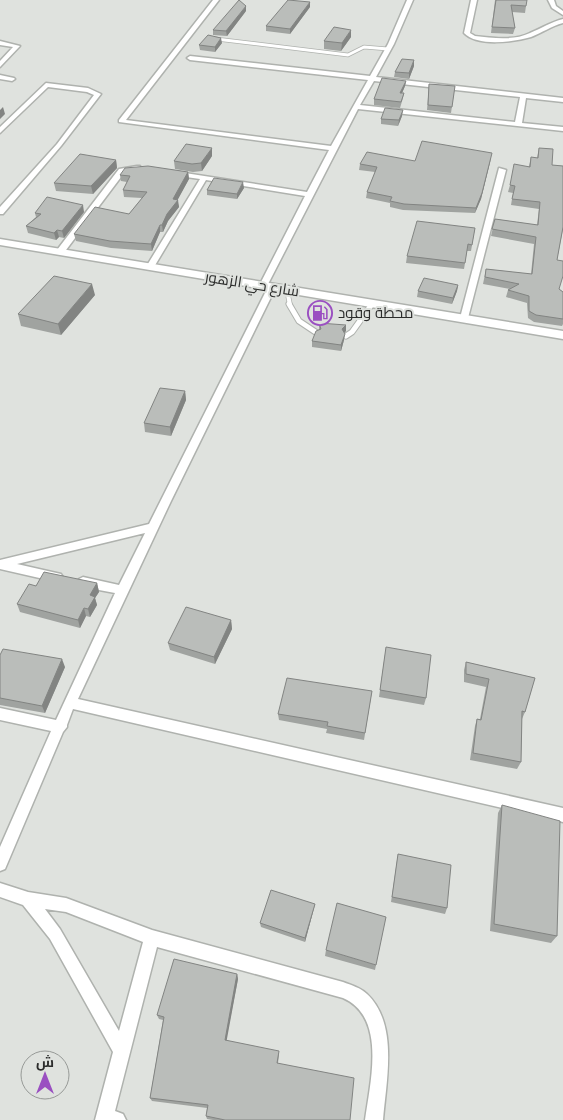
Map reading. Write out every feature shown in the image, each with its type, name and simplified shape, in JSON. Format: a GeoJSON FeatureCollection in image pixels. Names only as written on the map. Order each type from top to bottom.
{"type":"FeatureCollection","features":[{"type":"Feature","properties":{"kind":"street"},"geometry":{"type":"LineString","coordinates":[[216,0],[120,121],[333,148]]}},
{"type":"Feature","properties":{"kind":"street"},"geometry":{"type":"LineString","coordinates":[[2,856],[61,727],[70,703],[309,194],[388,49],[410,0]]}},
{"type":"Feature","properties":{"kind":"street"},"geometry":{"type":"LineString","coordinates":[[474,0],[467,33],[473,38],[520,39],[551,24],[563,21]]}},
{"type":"Feature","properties":{"kind":"street"},"geometry":{"type":"LineString","coordinates":[[551,0],[554,7],[563,13]]}},
{"type":"Feature","properties":{"kind":"street"},"geometry":{"type":"LineString","coordinates":[[0,42],[17,46],[0,65]]}},
{"type":"Feature","properties":{"kind":"street"},"geometry":{"type":"LineString","coordinates":[[190,58],[563,100]]}},
{"type":"Feature","properties":{"kind":"street"},"geometry":{"type":"LineString","coordinates":[[0,77],[12,79]]}},
{"type":"Feature","properties":{"kind":"street"},"geometry":{"type":"LineString","coordinates":[[0,130],[46,85],[88,90],[98,94],[59,145],[0,212]]}},
{"type":"Feature","properties":{"kind":"street"},"geometry":{"type":"LineString","coordinates":[[518,124],[524,96]]}},
{"type":"Feature","properties":{"kind":"street"},"geometry":{"type":"LineString","coordinates":[[356,107],[563,129]]}},
{"type":"Feature","properties":{"kind":"street"},"geometry":{"type":"LineString","coordinates":[[60,252],[122,171],[144,168]]}},
{"type":"Feature","properties":{"kind":"street"},"geometry":{"type":"LineString","coordinates":[[464,318],[502,170]]}},
{"type":"Feature","properties":{"kind":"street"},"geometry":{"type":"LineString","coordinates":[[170,172],[309,194]]}},
{"type":"Feature","properties":{"kind":"street"},"geometry":{"type":"LineString","coordinates":[[150,267],[204,178]]}},
{"type":"Feature","properties":{"kind":"street","name":"شارع حي الزهور"},"geometry":{"type":"LineString","coordinates":[[0,242],[563,335]]}},
{"type":"Feature","properties":{"kind":"street"},"geometry":{"type":"LineString","coordinates":[[0,564],[153,527]]}},
{"type":"Feature","properties":{"kind":"street"},"geometry":{"type":"LineString","coordinates":[[0,564],[123,590]]}},
{"type":"Feature","properties":{"kind":"street"},"geometry":{"type":"LineString","coordinates":[[70,703],[563,816]]}},
{"type":"Feature","properties":{"kind":"street"},"geometry":{"type":"LineString","coordinates":[[0,714],[61,727]]}},
{"type":"Feature","properties":{"kind":"street"},"geometry":{"type":"LineString","coordinates":[[0,890],[28,899],[66,905],[152,938],[343,990],[362,1000],[379,1030],[374,1120]]}},
{"type":"Feature","properties":{"kind":"street"},"geometry":{"type":"LineString","coordinates":[[28,899],[55,934],[120,1051]]}},
{"type":"Feature","properties":{"kind":"street"},"geometry":{"type":"LineString","coordinates":[[109,1119],[120,1051],[152,938]]}},
{"type":"Feature","properties":{"kind":"lane"},"geometry":{"type":"LineString","coordinates":[[210,38],[348,55],[364,47],[388,49]]}},
{"type":"Feature","properties":{"kind":"lane"},"geometry":{"type":"LineString","coordinates":[[287,290],[288,306],[296,321],[317,333]]}},
{"type":"Feature","properties":{"kind":"lane"},"geometry":{"type":"LineString","coordinates":[[346,336],[352,332],[372,304]]}},
{"type":"Feature","properties":{"kind":"building"},"geometry":{"type":"Polygon","coordinates":[[[239,0],[246,6],[226,31],[213,30],[239,0]]]}},
{"type":"Feature","properties":{"kind":"building"},"geometry":{"type":"Polygon","coordinates":[[[288,0],[310,2],[290,29],[266,26],[288,0]]]}},
{"type":"Feature","properties":{"kind":"building"},"geometry":{"type":"Polygon","coordinates":[[[496,0],[527,0],[526,6],[511,5],[515,28],[492,27],[496,0]]]}},
{"type":"Feature","properties":{"kind":"building"},"geometry":{"type":"Polygon","coordinates":[[[334,27],[351,30],[342,43],[324,41],[334,27]]]}},
{"type":"Feature","properties":{"kind":"building"},"geometry":{"type":"Polygon","coordinates":[[[208,35],[221,38],[215,47],[199,45],[208,35]]]}},
{"type":"Feature","properties":{"kind":"building"},"geometry":{"type":"Polygon","coordinates":[[[402,59],[414,60],[409,73],[395,72],[402,59]]]}},
{"type":"Feature","properties":{"kind":"building"},"geometry":{"type":"Polygon","coordinates":[[[382,78],[406,81],[400,93],[404,93],[401,102],[374,99],[382,78]]]}},
{"type":"Feature","properties":{"kind":"building"},"geometry":{"type":"Polygon","coordinates":[[[429,84],[455,86],[452,107],[428,105],[429,84]]]}},
{"type":"Feature","properties":{"kind":"building"},"geometry":{"type":"Polygon","coordinates":[[[385,108],[403,110],[399,120],[381,119],[385,108]]]}},
{"type":"Feature","properties":{"kind":"building"},"geometry":{"type":"Polygon","coordinates":[[[422,141],[492,153],[482,193],[476,208],[404,204],[390,201],[392,197],[367,192],[377,167],[360,164],[367,152],[415,161],[422,141]]]}},
{"type":"Feature","properties":{"kind":"building"},"geometry":{"type":"Polygon","coordinates":[[[186,144],[212,148],[201,163],[192,164],[174,161],[186,144]]]}},
{"type":"Feature","properties":{"kind":"building"},"geometry":{"type":"Polygon","coordinates":[[[539,148],[553,149],[552,165],[563,166],[563,227],[557,260],[563,261],[563,276],[559,289],[563,292],[563,319],[536,315],[529,311],[529,296],[508,290],[519,284],[485,277],[486,269],[532,274],[536,237],[492,229],[495,219],[538,225],[540,202],[512,199],[515,186],[510,185],[514,164],[530,167],[531,157],[538,158],[539,148]]]}},
{"type":"Feature","properties":{"kind":"building"},"geometry":{"type":"Polygon","coordinates":[[[80,154],[116,160],[91,186],[54,183],[80,154]]]}},
{"type":"Feature","properties":{"kind":"building"},"geometry":{"type":"Polygon","coordinates":[[[148,166],[188,172],[173,199],[178,200],[167,214],[162,225],[160,225],[151,244],[110,241],[74,234],[95,207],[129,214],[147,192],[123,190],[130,176],[120,175],[125,168],[148,166]]]}},
{"type":"Feature","properties":{"kind":"building"},"geometry":{"type":"Polygon","coordinates":[[[214,178],[243,182],[237,194],[207,190],[214,178]]]}},
{"type":"Feature","properties":{"kind":"building"},"geometry":{"type":"Polygon","coordinates":[[[47,197],[83,205],[62,231],[57,230],[54,233],[26,226],[41,214],[35,213],[47,197]]]}},
{"type":"Feature","properties":{"kind":"building"},"geometry":{"type":"Polygon","coordinates":[[[417,221],[475,228],[472,245],[468,244],[465,263],[407,256],[417,221]]]}},
{"type":"Feature","properties":{"kind":"building"},"geometry":{"type":"Polygon","coordinates":[[[54,276],[92,284],[58,324],[18,314],[54,276]]]}},
{"type":"Feature","properties":{"kind":"building"},"geometry":{"type":"Polygon","coordinates":[[[424,278],[458,285],[453,298],[418,291],[424,278]]]}},
{"type":"Feature","properties":{"kind":"building"},"geometry":{"type":"Polygon","coordinates":[[[319,323],[346,325],[342,329],[345,334],[341,345],[312,341],[316,331],[321,329],[319,323]]]}},
{"type":"Feature","properties":{"kind":"building"},"geometry":{"type":"Polygon","coordinates":[[[160,388],[185,391],[170,427],[144,423],[160,388]]]}},
{"type":"Feature","properties":{"kind":"building"},"geometry":{"type":"Polygon","coordinates":[[[44,572],[97,583],[90,595],[95,597],[88,609],[84,608],[78,620],[17,604],[29,584],[36,586],[44,572]]]}},
{"type":"Feature","properties":{"kind":"building"},"geometry":{"type":"Polygon","coordinates":[[[186,607],[231,620],[214,657],[168,643],[186,607]]]}},
{"type":"Feature","properties":{"kind":"building"},"geometry":{"type":"Polygon","coordinates":[[[386,647],[431,655],[426,698],[380,690],[386,647]]]}},
{"type":"Feature","properties":{"kind":"building"},"geometry":{"type":"Polygon","coordinates":[[[3,649],[62,659],[42,706],[0,698],[0,655],[3,649]]]}},
{"type":"Feature","properties":{"kind":"building"},"geometry":{"type":"Polygon","coordinates":[[[466,662],[535,678],[525,712],[522,711],[521,762],[473,753],[477,719],[481,720],[489,679],[466,674],[466,662]]]}},
{"type":"Feature","properties":{"kind":"building"},"geometry":{"type":"Polygon","coordinates":[[[287,678],[372,691],[365,733],[327,726],[328,722],[278,714],[287,678]]]}},
{"type":"Feature","properties":{"kind":"building"},"geometry":{"type":"Polygon","coordinates":[[[502,805],[560,821],[557,936],[494,924],[502,805]]]}},
{"type":"Feature","properties":{"kind":"building"},"geometry":{"type":"Polygon","coordinates":[[[398,854],[451,865],[447,908],[392,897],[398,854]]]}},
{"type":"Feature","properties":{"kind":"building"},"geometry":{"type":"Polygon","coordinates":[[[271,890],[315,904],[305,938],[260,923],[271,890]]]}},
{"type":"Feature","properties":{"kind":"building"},"geometry":{"type":"Polygon","coordinates":[[[337,903],[386,917],[376,965],[326,950],[337,903]]]}},
{"type":"Feature","properties":{"kind":"building"},"geometry":{"type":"Polygon","coordinates":[[[174,959],[237,974],[225,1040],[279,1051],[277,1063],[354,1078],[350,1120],[225,1120],[206,1116],[208,1105],[150,1098],[164,1017],[157,1015],[174,959]]]}},
{"type":"Feature","properties":{"kind":"place","name":"محطة وقود"},"geometry":{"type":"Point","coordinates":[320,313]}}]}
